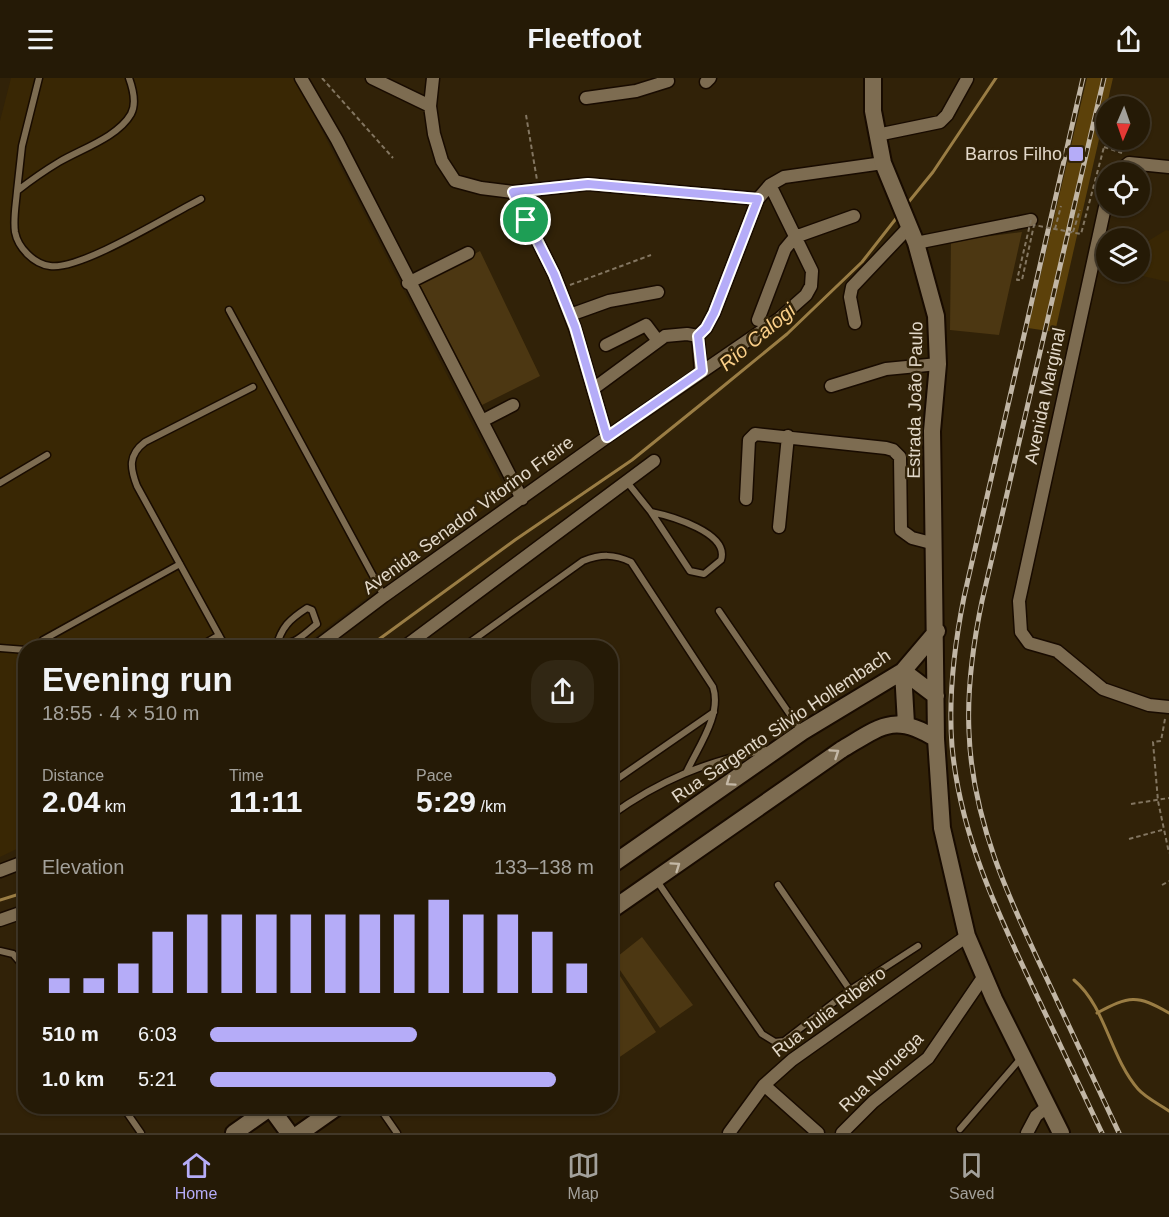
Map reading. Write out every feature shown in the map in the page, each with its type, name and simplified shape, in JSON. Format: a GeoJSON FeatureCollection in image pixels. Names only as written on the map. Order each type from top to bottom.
{"type":"FeatureCollection","features":[{"type":"Feature","properties":{"kind":"main road","name":"Estrada João Paulo"},"geometry":{"type":"LineString","coordinates":[[873,78],[877,135],[883,163],[897,203],[916,243],[936,316],[938,364],[932,431],[937,632],[936,739],[942,828],[967,936],[984,976],[1061,1133]]}},
{"type":"Feature","properties":{"kind":"main road","name":"Rua Sargento Silvio Hollembach"},"geometry":{"type":"LineString","coordinates":[[618,860],[802,732],[903,671],[937,632]]}},
{"type":"Feature","properties":{"kind":"main road"},"geometry":{"type":"LineString","coordinates":[[903,671],[936,696]]}},
{"type":"Feature","properties":{"kind":"main road"},"geometry":{"type":"LineString","coordinates":[[903,671],[906,724]]}},
{"type":"Feature","properties":{"kind":"main road"},"geometry":{"type":"LineString","coordinates":[[618,906],[841,750],[881,728],[891,724],[906,724],[936,739]]}},
{"type":"Feature","properties":{"kind":"main road"},"geometry":{"type":"LineString","coordinates":[[234,1133],[260,1114]]}},
{"type":"Feature","properties":{"kind":"main road"},"geometry":{"type":"LineString","coordinates":[[275,1114],[290,1133]]}},
{"type":"Feature","properties":{"kind":"main road"},"geometry":{"type":"LineString","coordinates":[[300,1133],[327,1114]]}},
{"type":"Feature","properties":{"kind":"street"},"geometry":{"type":"LineString","coordinates":[[301,78],[337,140],[408,282],[522,499]]}},
{"type":"Feature","properties":{"kind":"street"},"geometry":{"type":"LineString","coordinates":[[372,78],[430,106]]}},
{"type":"Feature","properties":{"kind":"street"},"geometry":{"type":"LineString","coordinates":[[433,78],[430,106],[434,134],[442,161],[455,181],[481,188],[513,192],[588,184],[758,199]]}},
{"type":"Feature","properties":{"kind":"street"},"geometry":{"type":"LineString","coordinates":[[586,98],[636,91],[668,81],[667,78]]}},
{"type":"Feature","properties":{"kind":"street"},"geometry":{"type":"LineString","coordinates":[[877,135],[940,122],[947,115],[966,79]]}},
{"type":"Feature","properties":{"kind":"street"},"geometry":{"type":"LineString","coordinates":[[593,389],[665,336],[698,336],[706,328],[714,313],[758,199],[770,185],[796,174],[883,163]]}},
{"type":"Feature","properties":{"kind":"street"},"geometry":{"type":"LineString","coordinates":[[1150,165],[1169,167]]}},
{"type":"Feature","properties":{"kind":"street"},"geometry":{"type":"LineString","coordinates":[[770,185],[795,237]]}},
{"type":"Feature","properties":{"kind":"street"},"geometry":{"type":"LineString","coordinates":[[513,192],[560,289],[570,315],[607,437]]}},
{"type":"Feature","properties":{"kind":"street"},"geometry":{"type":"LineString","coordinates":[[758,320],[785,249],[795,237],[854,216]]}},
{"type":"Feature","properties":{"kind":"street","name":"Avenida Marginal"},"geometry":{"type":"LineString","coordinates":[[1103,216],[1019,601],[1021,632],[1029,643],[1057,651],[1102,689],[1149,705],[1168,707]]}},
{"type":"Feature","properties":{"kind":"street"},"geometry":{"type":"LineString","coordinates":[[916,243],[1031,220]]}},
{"type":"Feature","properties":{"kind":"street"},"geometry":{"type":"LineString","coordinates":[[855,323],[850,297],[852,287],[907,223]]}},
{"type":"Feature","properties":{"kind":"street","name":"Avenida Senador Vitorino Freire"},"geometry":{"type":"LineString","coordinates":[[326,640],[607,437],[779,319],[806,295],[813,280],[812,271],[795,237]]}},
{"type":"Feature","properties":{"kind":"street"},"geometry":{"type":"LineString","coordinates":[[408,282],[468,253]]}},
{"type":"Feature","properties":{"kind":"street"},"geometry":{"type":"LineString","coordinates":[[570,315],[609,301],[658,292]]}},
{"type":"Feature","properties":{"kind":"street"},"geometry":{"type":"LineString","coordinates":[[606,345],[646,325],[658,341]]}},
{"type":"Feature","properties":{"kind":"street"},"geometry":{"type":"LineString","coordinates":[[698,336],[702,371]]}},
{"type":"Feature","properties":{"kind":"street"},"geometry":{"type":"LineString","coordinates":[[831,386],[886,369],[938,364]]}},
{"type":"Feature","properties":{"kind":"street"},"geometry":{"type":"LineString","coordinates":[[482,421],[513,405]]}},
{"type":"Feature","properties":{"kind":"street"},"geometry":{"type":"LineString","coordinates":[[746,499],[751,436],[760,433],[894,450],[900,457],[901,530],[912,538],[935,544]]}},
{"type":"Feature","properties":{"kind":"street"},"geometry":{"type":"LineString","coordinates":[[779,527],[788,436]]}},
{"type":"Feature","properties":{"kind":"street"},"geometry":{"type":"LineString","coordinates":[[414,640],[654,461]]}},
{"type":"Feature","properties":{"kind":"street"},"geometry":{"type":"LineString","coordinates":[[0,871],[18,864]]}},
{"type":"Feature","properties":{"kind":"street"},"geometry":{"type":"LineString","coordinates":[[0,920],[18,914]]}},
{"type":"Feature","properties":{"kind":"street","name":"Rua Julia Ribeiro"},"geometry":{"type":"LineString","coordinates":[[729,1133],[764,1085],[792,1060],[967,936]]}},
{"type":"Feature","properties":{"kind":"street","name":"Rua Noruega"},"geometry":{"type":"LineString","coordinates":[[842,1133],[873,1102],[928,1058],[984,976]]}},
{"type":"Feature","properties":{"kind":"street"},"geometry":{"type":"LineString","coordinates":[[764,1085],[818,1133]]}},
{"type":"Feature","properties":{"kind":"street"},"geometry":{"type":"LineString","coordinates":[[1027,1133],[1036,1116],[1048,1106]]}},
{"type":"Feature","properties":{"kind":"lane"},"geometry":{"type":"LineString","coordinates":[[39,78],[22,146],[15,226],[20,245],[38,262],[50,266],[70,264],[201,199]]}},
{"type":"Feature","properties":{"kind":"lane"},"geometry":{"type":"LineString","coordinates":[[17,191],[56,164],[114,130],[126,120],[132,112],[134,99],[129,78]]}},
{"type":"Feature","properties":{"kind":"lane"},"geometry":{"type":"LineString","coordinates":[[229,310],[384,596]]}},
{"type":"Feature","properties":{"kind":"lane"},"geometry":{"type":"LineString","coordinates":[[222,640],[137,486],[130,469],[132,457],[145,442],[253,387]]}},
{"type":"Feature","properties":{"kind":"lane"},"geometry":{"type":"LineString","coordinates":[[0,483],[48,455]]}},
{"type":"Feature","properties":{"kind":"lane"},"geometry":{"type":"LineString","coordinates":[[627,482],[651,512],[693,573],[704,574],[721,560],[722,549],[715,539],[684,521],[651,512]]}},
{"type":"Feature","properties":{"kind":"lane"},"geometry":{"type":"LineString","coordinates":[[473,640],[584,561],[597,556],[617,556],[631,562],[713,687],[716,697],[715,711],[686,773]]}},
{"type":"Feature","properties":{"kind":"lane"},"geometry":{"type":"LineString","coordinates":[[43,640],[180,564]]}},
{"type":"Feature","properties":{"kind":"lane"},"geometry":{"type":"LineString","coordinates":[[279,640],[287,621],[307,608],[312,610],[317,624],[296,640]]}},
{"type":"Feature","properties":{"kind":"lane"},"geometry":{"type":"LineString","coordinates":[[719,611],[802,732]]}},
{"type":"Feature","properties":{"kind":"lane"},"geometry":{"type":"LineString","coordinates":[[211,640],[219,635]]}},
{"type":"Feature","properties":{"kind":"lane"},"geometry":{"type":"LineString","coordinates":[[0,648],[18,649]]}},
{"type":"Feature","properties":{"kind":"lane"},"geometry":{"type":"LineString","coordinates":[[618,778],[715,711]]}},
{"type":"Feature","properties":{"kind":"lane"},"geometry":{"type":"LineString","coordinates":[[618,810],[646,790],[686,773],[734,756],[779,748]]}},
{"type":"Feature","properties":{"kind":"lane"},"geometry":{"type":"LineString","coordinates":[[657,880],[767,1038],[776,1042],[784,1041],[850,990],[918,946]]}},
{"type":"Feature","properties":{"kind":"lane"},"geometry":{"type":"LineString","coordinates":[[778,885],[850,990]]}},
{"type":"Feature","properties":{"kind":"lane"},"geometry":{"type":"LineString","coordinates":[[0,951],[13,954],[18,960]]}},
{"type":"Feature","properties":{"kind":"lane"},"geometry":{"type":"LineString","coordinates":[[960,1129],[1024,1054]]}},
{"type":"Feature","properties":{"kind":"lane"},"geometry":{"type":"LineString","coordinates":[[128,1114],[141,1133]]}},
{"type":"Feature","properties":{"kind":"lane"},"geometry":{"type":"LineString","coordinates":[[384,1114],[397,1133]]}},
{"type":"Feature","properties":{"kind":"path"},"geometry":{"type":"LineString","coordinates":[[322,78],[393,158]]}},
{"type":"Feature","properties":{"kind":"path"},"geometry":{"type":"LineString","coordinates":[[526,115],[539,190]]}},
{"type":"Feature","properties":{"kind":"path"},"geometry":{"type":"LineString","coordinates":[[1100,162],[1104,147],[1121,152],[1128,162]]}},
{"type":"Feature","properties":{"kind":"path"},"geometry":{"type":"LineString","coordinates":[[1031,220],[1017,280],[1022,280],[1034,225],[1081,234],[1096,177]]}},
{"type":"Feature","properties":{"kind":"path"},"geometry":{"type":"LineString","coordinates":[[1055,229],[1061,206]]}},
{"type":"Feature","properties":{"kind":"path"},"geometry":{"type":"LineString","coordinates":[[1072,232],[1080,210]]}},
{"type":"Feature","properties":{"kind":"path"},"geometry":{"type":"LineString","coordinates":[[560,289],[651,255]]}},
{"type":"Feature","properties":{"kind":"path"},"geometry":{"type":"LineString","coordinates":[[1168,707],[1161,741],[1153,742],[1162,830],[1169,853]]}},
{"type":"Feature","properties":{"kind":"path"},"geometry":{"type":"LineString","coordinates":[[1131,804],[1169,798]]}},
{"type":"Feature","properties":{"kind":"path"},"geometry":{"type":"LineString","coordinates":[[1129,839],[1162,830]]}},
{"type":"Feature","properties":{"kind":"path"},"geometry":{"type":"LineString","coordinates":[[1161,885],[1169,881]]}},
{"type":"Feature","properties":{"kind":"shaded area"},"geometry":{"type":"Polygon","coordinates":[[[11,78],[295,78],[507,492],[311,640],[18,640],[18,848],[0,857],[0,121],[11,78]]]}},
{"type":"Feature","properties":{"kind":"shaded area"},"geometry":{"type":"Polygon","coordinates":[[[1166,230],[1169,231],[1169,282],[1150,278],[1150,240],[1166,230]]]}},
{"type":"Feature","properties":{"kind":"shaded area"},"geometry":{"type":"Polygon","coordinates":[[[1022,232],[999,335],[950,330],[951,241],[1022,232]]]}},
{"type":"Feature","properties":{"kind":"shaded area"},"geometry":{"type":"Polygon","coordinates":[[[480,251],[540,376],[482,405],[419,283],[480,251]]]}},
{"type":"Feature","properties":{"kind":"shaded area"},"geometry":{"type":"Polygon","coordinates":[[[642,937],[693,1005],[660,1028],[618,967],[618,956],[642,937]]]}},
{"type":"Feature","properties":{"kind":"shaded area"},"geometry":{"type":"Polygon","coordinates":[[[618,973],[656,1032],[618,1058],[618,973]]]}},
{"type":"Feature","properties":{"kind":"building"},"geometry":{"type":"Polygon","coordinates":[[[1087,78],[1113,78],[1109,96],[1096,96],[1097,150],[1055,332],[1028,328],[1087,78]]]}},
{"type":"Feature","properties":{"kind":"waterway","name":"Rio Calogi"},"geometry":{"type":"LineString","coordinates":[[907,204],[933,172],[996,78]]}},
{"type":"Feature","properties":{"kind":"waterway","name":"Rio Calogi"},"geometry":{"type":"LineString","coordinates":[[378,640],[515,540],[632,460],[715,393],[787,334],[862,262],[898,216]]}},
{"type":"Feature","properties":{"kind":"waterway","name":"Rio Calogi"},"geometry":{"type":"LineString","coordinates":[[0,900],[18,894]]}},
{"type":"Feature","properties":{"kind":"waterway"},"geometry":{"type":"LineString","coordinates":[[1074,980],[1094,1004],[1121,1062],[1138,1089],[1169,1111]]}},
{"type":"Feature","properties":{"kind":"waterway"},"geometry":{"type":"LineString","coordinates":[[1097,1013],[1117,1003],[1133,1000],[1141,1000],[1169,1013]]}},
{"type":"Feature","properties":{"kind":"railway"},"geometry":{"type":"LineString","coordinates":[[1083,78],[964,597],[953,671],[951,727],[956,779],[963,811],[983,873],[1008,934],[1102,1133]]}},
{"type":"Feature","properties":{"kind":"railway"},"geometry":{"type":"LineString","coordinates":[[1104,78],[982,601],[971,666],[969,732],[977,796],[985,828],[1006,888],[1119,1133]]}},
{"type":"Feature","properties":{"kind":"place","name":"Barros Filho"},"geometry":{"type":"Point","coordinates":[1076,154]}},
{"type":"Feature","properties":{"kind":"route"},"geometry":{"type":"LineString","coordinates":[[588,184],[758,199],[714,313],[706,328],[698,336],[697,347],[702,371],[607,437],[575,327],[554,274],[526,220],[513,192],[588,184]]}}]}
